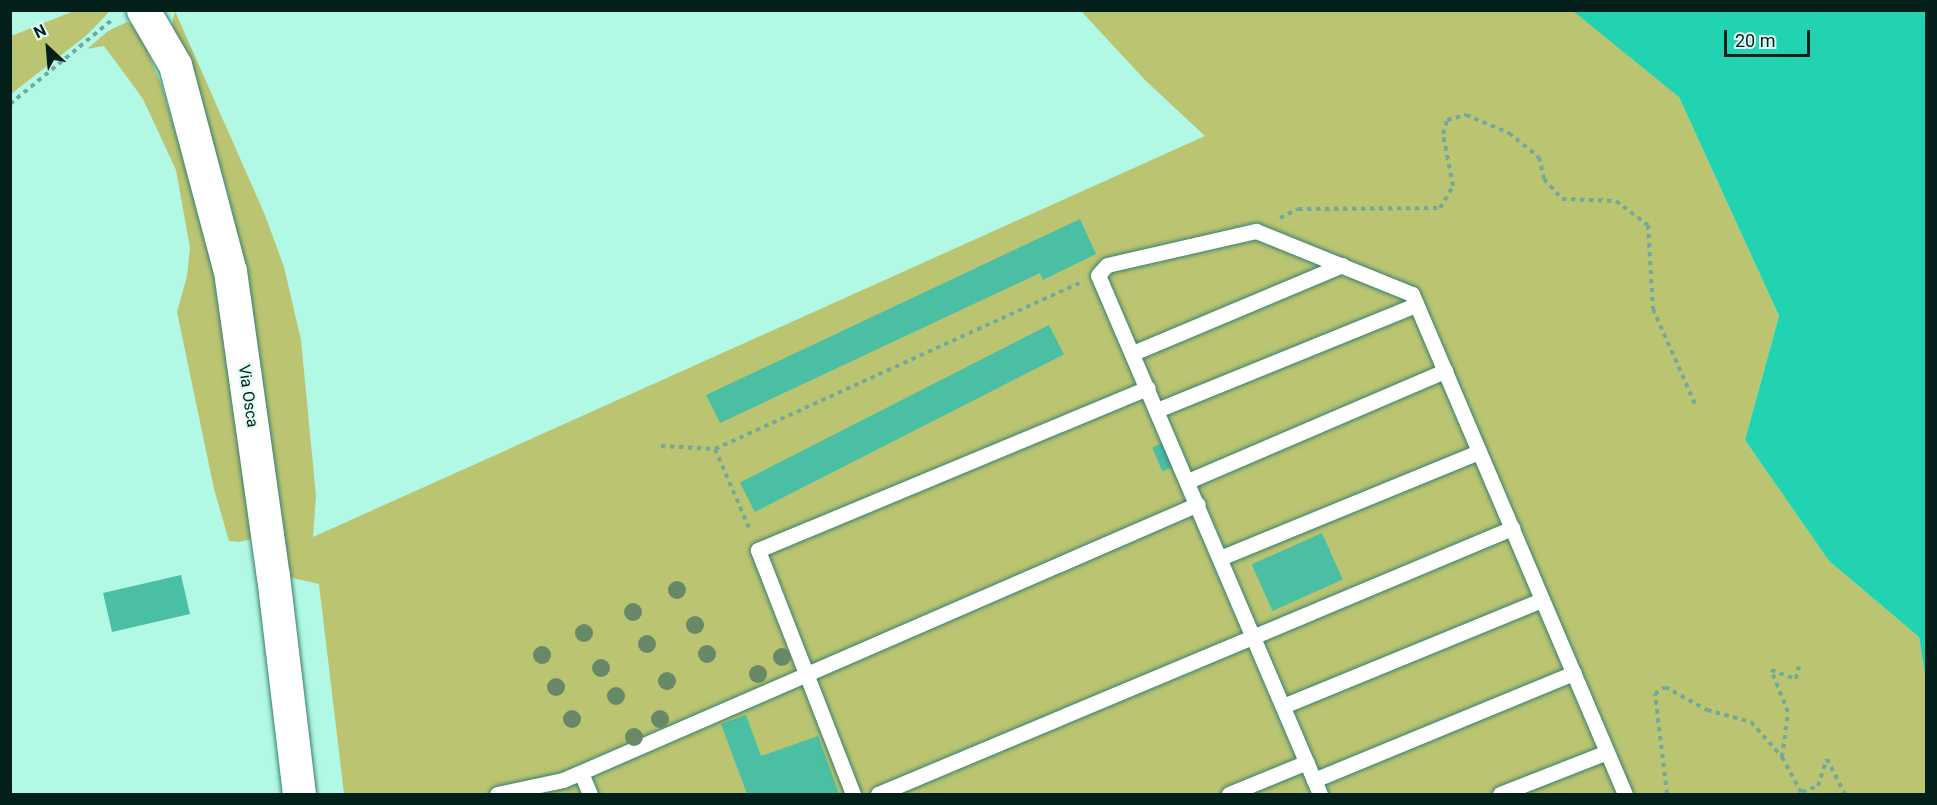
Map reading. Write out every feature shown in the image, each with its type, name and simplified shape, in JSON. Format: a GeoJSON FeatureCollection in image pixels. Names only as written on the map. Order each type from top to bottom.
{"type":"FeatureCollection","features":[{"type":"Feature","properties":{"kind":"street","name":"Via Osca"},"geometry":{"type":"LineString","coordinates":[[129,14],[176,65],[230,272],[273,576],[298,795]]}},
{"type":"Feature","properties":{"kind":"lane"},"geometry":{"type":"LineString","coordinates":[[1574,673],[1317,787],[1198,504],[1098,275],[1107,265],[1256,231],[1412,294],[1542,600],[1574,673],[1626,795]]}},
{"type":"Feature","properties":{"kind":"lane"},"geometry":{"type":"LineString","coordinates":[[1133,353],[1342,265]]}},
{"type":"Feature","properties":{"kind":"lane"},"geometry":{"type":"LineString","coordinates":[[1157,410],[1416,305]]}},
{"type":"Feature","properties":{"kind":"lane"},"geometry":{"type":"LineString","coordinates":[[1188,481],[1445,371]]}},
{"type":"Feature","properties":{"kind":"lane"},"geometry":{"type":"LineString","coordinates":[[853,795],[758,550],[1148,388]]}},
{"type":"Feature","properties":{"kind":"lane"},"geometry":{"type":"LineString","coordinates":[[1221,558],[1479,452]]}},
{"type":"Feature","properties":{"kind":"lane"},"geometry":{"type":"LineString","coordinates":[[497,795],[563,780],[581,773],[1198,504]]}},
{"type":"Feature","properties":{"kind":"lane"},"geometry":{"type":"LineString","coordinates":[[878,795],[1512,528]]}},
{"type":"Feature","properties":{"kind":"lane"},"geometry":{"type":"LineString","coordinates":[[1283,706],[1542,600]]}},
{"type":"Feature","properties":{"kind":"lane"},"geometry":{"type":"LineString","coordinates":[[1500,795],[1607,752]]}},
{"type":"Feature","properties":{"kind":"lane"},"geometry":{"type":"LineString","coordinates":[[1229,795],[1307,762]]}},
{"type":"Feature","properties":{"kind":"lane"},"geometry":{"type":"LineString","coordinates":[[581,773],[590,795]]}},
{"type":"Feature","properties":{"kind":"path"},"geometry":{"type":"LineString","coordinates":[[10,104],[129,14]]}},
{"type":"Feature","properties":{"kind":"path"},"geometry":{"type":"LineString","coordinates":[[1256,231],[1298,209],[1440,208],[1454,186],[1443,134],[1447,120],[1466,115],[1509,132],[1539,157],[1544,179],[1562,199],[1616,201],[1648,225],[1653,309],[1695,404]]}},
{"type":"Feature","properties":{"kind":"path"},"geometry":{"type":"LineString","coordinates":[[661,446],[715,449],[1098,275]]}},
{"type":"Feature","properties":{"kind":"path"},"geometry":{"type":"LineString","coordinates":[[715,449],[758,550]]}},
{"type":"Feature","properties":{"kind":"path"},"geometry":{"type":"LineString","coordinates":[[1782,757],[1788,712],[1771,670],[1796,679],[1799,666]]}},
{"type":"Feature","properties":{"kind":"path"},"geometry":{"type":"LineString","coordinates":[[1667,795],[1655,694],[1665,687],[1707,710],[1751,722],[1782,757],[1802,793],[1818,786],[1827,759],[1845,795]]}},
{"type":"Feature","properties":{"kind":"shaded area"},"geometry":{"type":"Polygon","coordinates":[[[74,11],[110,11],[87,35],[11,94],[11,36],[74,11]]]}},
{"type":"Feature","properties":{"kind":"shaded area"},"geometry":{"type":"Polygon","coordinates":[[[175,11],[265,215],[284,267],[301,340],[316,496],[313,537],[1205,136],[1145,80],[1081,11],[1583,11],[1679,97],[1779,316],[1745,440],[1829,561],[1919,637],[1926,681],[1926,794],[344,794],[319,584],[284,576],[257,352],[228,194],[198,95],[172,25],[175,11]]]}},
{"type":"Feature","properties":{"kind":"shaded area"},"geometry":{"type":"Polygon","coordinates":[[[1573,11],[1926,11],[1926,681],[1919,637],[1829,561],[1745,440],[1779,316],[1679,97],[1573,11]]]}},
{"type":"Feature","properties":{"kind":"shaded area"},"geometry":{"type":"Polygon","coordinates":[[[127,22],[138,28],[161,84],[208,239],[226,319],[251,539],[239,542],[229,541],[214,489],[177,312],[187,276],[190,248],[176,170],[143,99],[127,77],[104,46],[87,49],[108,31],[127,22]]]}},
{"type":"Feature","properties":{"kind":"building"},"geometry":{"type":"Polygon","coordinates":[[[1080,219],[1096,254],[1043,280],[1040,273],[720,423],[706,395],[1080,219]]]}},
{"type":"Feature","properties":{"kind":"building"},"geometry":{"type":"Polygon","coordinates":[[[1049,325],[1064,354],[755,512],[740,483],[1049,325]]]}},
{"type":"Feature","properties":{"kind":"building"},"geometry":{"type":"Polygon","coordinates":[[[1165,442],[1175,466],[1162,471],[1152,447],[1165,442]]]}},
{"type":"Feature","properties":{"kind":"building"},"geometry":{"type":"Polygon","coordinates":[[[1322,533],[1343,580],[1272,611],[1252,564],[1322,533]]]}},
{"type":"Feature","properties":{"kind":"building"},"geometry":{"type":"Polygon","coordinates":[[[181,575],[190,614],[112,632],[103,593],[181,575]]]}},
{"type":"Feature","properties":{"kind":"building"},"geometry":{"type":"Polygon","coordinates":[[[746,715],[761,756],[818,736],[839,794],[747,794],[721,724],[746,715]]]}}]}
